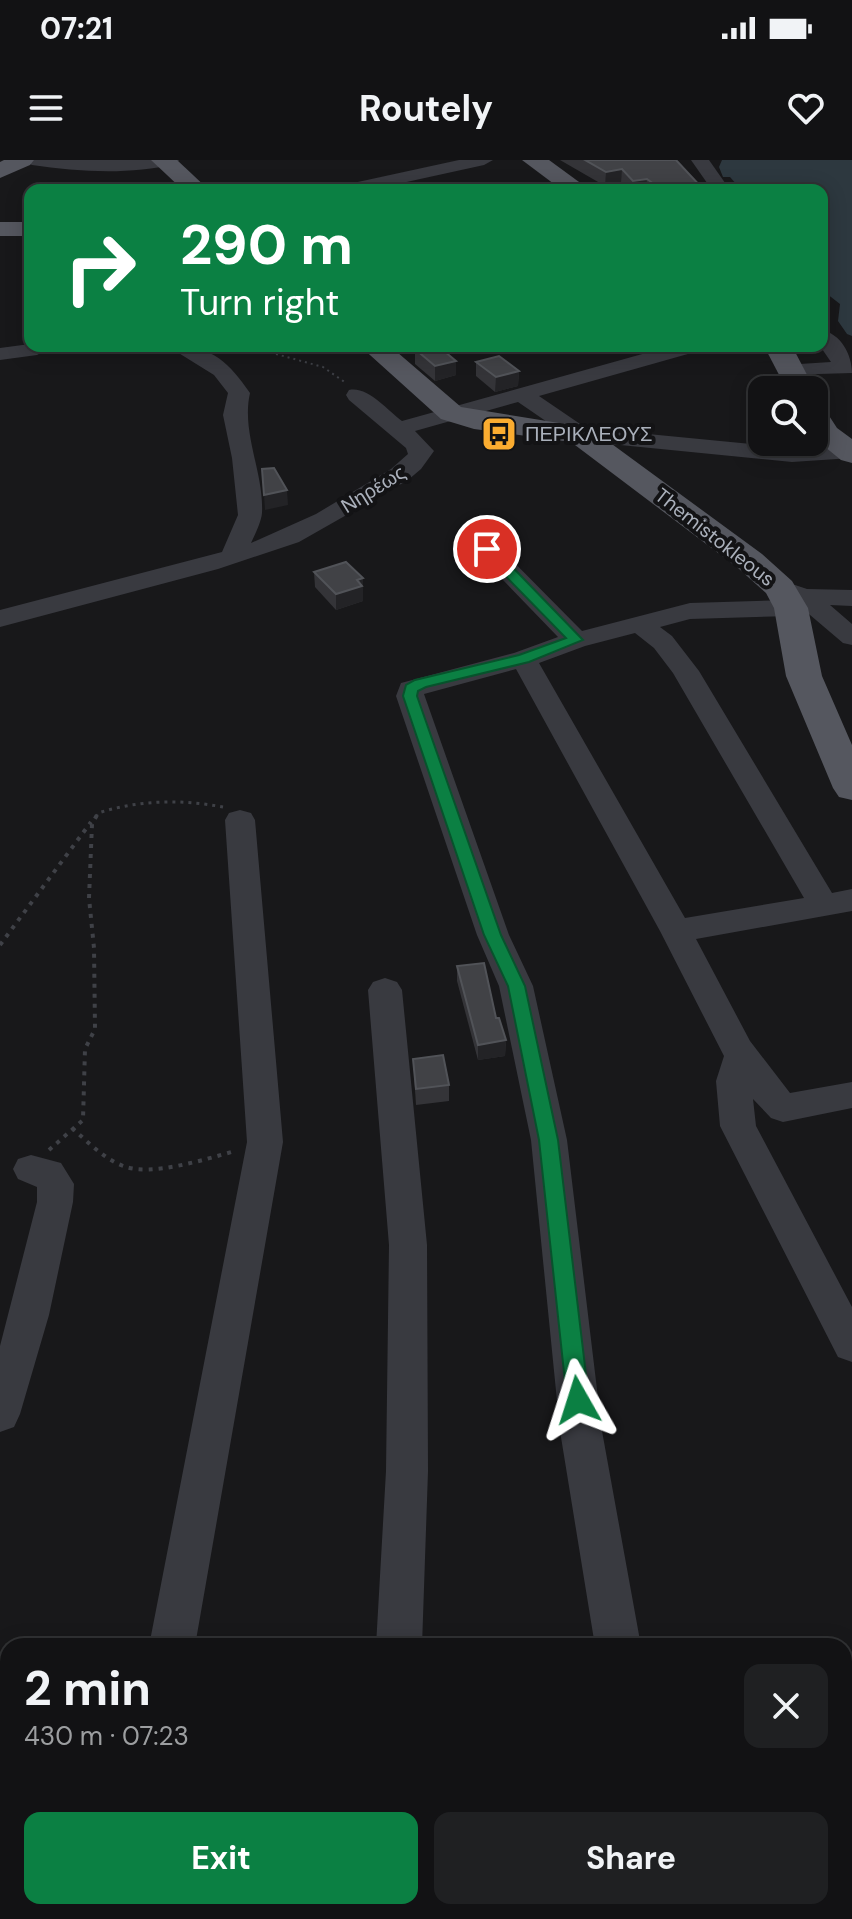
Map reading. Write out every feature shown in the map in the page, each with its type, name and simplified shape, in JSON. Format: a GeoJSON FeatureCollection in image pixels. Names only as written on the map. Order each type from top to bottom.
{"type":"FeatureCollection","features":[{"type":"Feature","properties":{"kind":"main road"},"geometry":{"type":"LineString","coordinates":[[0,171],[22,160]]}},
{"type":"Feature","properties":{"kind":"main road"},"geometry":{"type":"LineString","coordinates":[[166,160],[191,184]]}},
{"type":"Feature","properties":{"kind":"main road"},"geometry":{"type":"LineString","coordinates":[[534,160],[569,184]]}},
{"type":"Feature","properties":{"kind":"main road"},"geometry":{"type":"LineString","coordinates":[[0,229],[24,229]]}},
{"type":"Feature","properties":{"kind":"main road"},"geometry":{"type":"LineString","coordinates":[[381,352],[451,413],[474,420],[580,434]]}},
{"type":"Feature","properties":{"kind":"main road"},"geometry":{"type":"LineString","coordinates":[[781,352],[794,376]]}},
{"type":"Feature","properties":{"kind":"main road","name":"Themistokleous"},"geometry":{"type":"LineString","coordinates":[[580,434],[750,561],[792,598]]}},
{"type":"Feature","properties":{"kind":"main road"},"geometry":{"type":"LineString","coordinates":[[828,435],[851,453]]}},
{"type":"Feature","properties":{"kind":"main road"},"geometry":{"type":"LineString","coordinates":[[792,598],[804,676],[852,788]]}},
{"type":"Feature","properties":{"kind":"street"},"geometry":{"type":"LineString","coordinates":[[32,160],[93,165],[166,160]]}},
{"type":"Feature","properties":{"kind":"street"},"geometry":{"type":"LineString","coordinates":[[392,184],[484,160]]}},
{"type":"Feature","properties":{"kind":"street"},"geometry":{"type":"LineString","coordinates":[[700,160],[717,184]]}},
{"type":"Feature","properties":{"kind":"street"},"geometry":{"type":"LineString","coordinates":[[359,167],[381,184]]}},
{"type":"Feature","properties":{"kind":"street"},"geometry":{"type":"LineString","coordinates":[[812,376],[844,368],[840,355],[828,342]]}},
{"type":"Feature","properties":{"kind":"street"},"geometry":{"type":"LineString","coordinates":[[0,354],[24,351]]}},
{"type":"Feature","properties":{"kind":"street"},"geometry":{"type":"LineString","coordinates":[[193,352],[222,370],[239,393],[234,415],[244,458],[250,515],[233,556]]}},
{"type":"Feature","properties":{"kind":"street"},"geometry":{"type":"LineString","coordinates":[[606,352],[623,365]]}},
{"type":"Feature","properties":{"kind":"street","name":"Νηρέως"},"geometry":{"type":"LineString","coordinates":[[0,619],[281,541],[323,520],[404,471],[418,459],[422,451],[402,428],[672,352]]}},
{"type":"Feature","properties":{"kind":"street"},"geometry":{"type":"LineString","coordinates":[[521,394],[580,434],[783,455],[851,453]]}},
{"type":"Feature","properties":{"kind":"street"},"geometry":{"type":"LineString","coordinates":[[357,395],[378,417],[402,428]]}},
{"type":"Feature","properties":{"kind":"street"},"geometry":{"type":"LineString","coordinates":[[487,549],[576,640]]}},
{"type":"Feature","properties":{"kind":"street"},"geometry":{"type":"LineString","coordinates":[[617,1638],[581,1431],[549,1140],[516,986],[493,935],[410,696],[411,689],[524,659],[576,640],[690,611],[792,598],[852,598]]}},
{"type":"Feature","properties":{"kind":"street","name":"Themistokleous"},"geometry":{"type":"LineString","coordinates":[[792,598],[852,637]]}},
{"type":"Feature","properties":{"kind":"street"},"geometry":{"type":"LineString","coordinates":[[640,624],[663,642],[685,671],[838,903],[676,931]]}},
{"type":"Feature","properties":{"kind":"street"},"geometry":{"type":"LineString","coordinates":[[524,659],[676,931],[741,1055],[769,1096],[783,1108],[852,1095]]}},
{"type":"Feature","properties":{"kind":"street"},"geometry":{"type":"LineString","coordinates":[[173,1638],[265,1142],[240,820]]}},
{"type":"Feature","properties":{"kind":"street"},"geometry":{"type":"LineString","coordinates":[[385,990],[408,1245],[407,1471],[399,1638]]}},
{"type":"Feature","properties":{"kind":"street"},"geometry":{"type":"LineString","coordinates":[[741,1055],[733,1081],[738,1126],[852,1345]]}},
{"type":"Feature","properties":{"kind":"street"},"geometry":{"type":"LineString","coordinates":[[0,1414],[29,1315],[55,1202],[56,1184],[48,1173],[31,1169]]}},
{"type":"Feature","properties":{"kind":"path"},"geometry":{"type":"LineString","coordinates":[[276,354],[338,373],[357,395]]}},
{"type":"Feature","properties":{"kind":"path"},"geometry":{"type":"LineString","coordinates":[[0,945],[98,813],[120,805],[164,803],[230,808],[240,820]]}},
{"type":"Feature","properties":{"kind":"path"},"geometry":{"type":"LineString","coordinates":[[31,1169],[83,1120],[85,1049],[95,1029],[94,948],[89,898],[92,824],[95,818]]}},
{"type":"Feature","properties":{"kind":"path"},"geometry":{"type":"LineString","coordinates":[[72,1128],[96,1150],[129,1168],[210,1159],[265,1142]]}},
{"type":"Feature","properties":{"kind":"shaded area"},"geometry":{"type":"Polygon","coordinates":[[[722,160],[852,160],[852,336],[838,321],[840,304],[828,295],[828,184],[736,184],[730,177],[723,177],[719,167],[722,160]]]}},
{"type":"Feature","properties":{"kind":"building"},"geometry":{"type":"Polygon","coordinates":[[[585,160],[676,160],[698,184],[654,184],[647,179],[633,181],[622,169],[606,172],[585,160]]]}},
{"type":"Feature","properties":{"kind":"building"},"geometry":{"type":"Polygon","coordinates":[[[419,352],[445,352],[456,361],[435,366],[419,352]]]}},
{"type":"Feature","properties":{"kind":"building"},"geometry":{"type":"Polygon","coordinates":[[[499,356],[519,371],[496,377],[476,362],[499,356]]]}},
{"type":"Feature","properties":{"kind":"building"},"geometry":{"type":"Polygon","coordinates":[[[274,468],[287,490],[264,495],[262,469],[274,468]]]}},
{"type":"Feature","properties":{"kind":"building"},"geometry":{"type":"Polygon","coordinates":[[[346,562],[363,578],[357,580],[362,586],[336,594],[314,572],[346,562]]]}},
{"type":"Feature","properties":{"kind":"building"},"geometry":{"type":"Polygon","coordinates":[[[484,963],[496,1018],[499,1018],[506,1040],[478,1045],[457,966],[484,963]]]}},
{"type":"Feature","properties":{"kind":"building"},"geometry":{"type":"Polygon","coordinates":[[[443,1055],[449,1085],[416,1089],[413,1059],[443,1055]]]}},
{"type":"Feature","properties":{"kind":"place","name":"ΠΕΡΙΚΛΕΟΥΣ"},"geometry":{"type":"Point","coordinates":[499,434]}},
{"type":"Feature","properties":{"kind":"route"},"geometry":{"type":"LineString","coordinates":[[487,549],[576,640],[524,659],[421,684],[411,689],[410,696],[445,804],[493,935],[516,986],[549,1140],[578,1400]]}}]}
